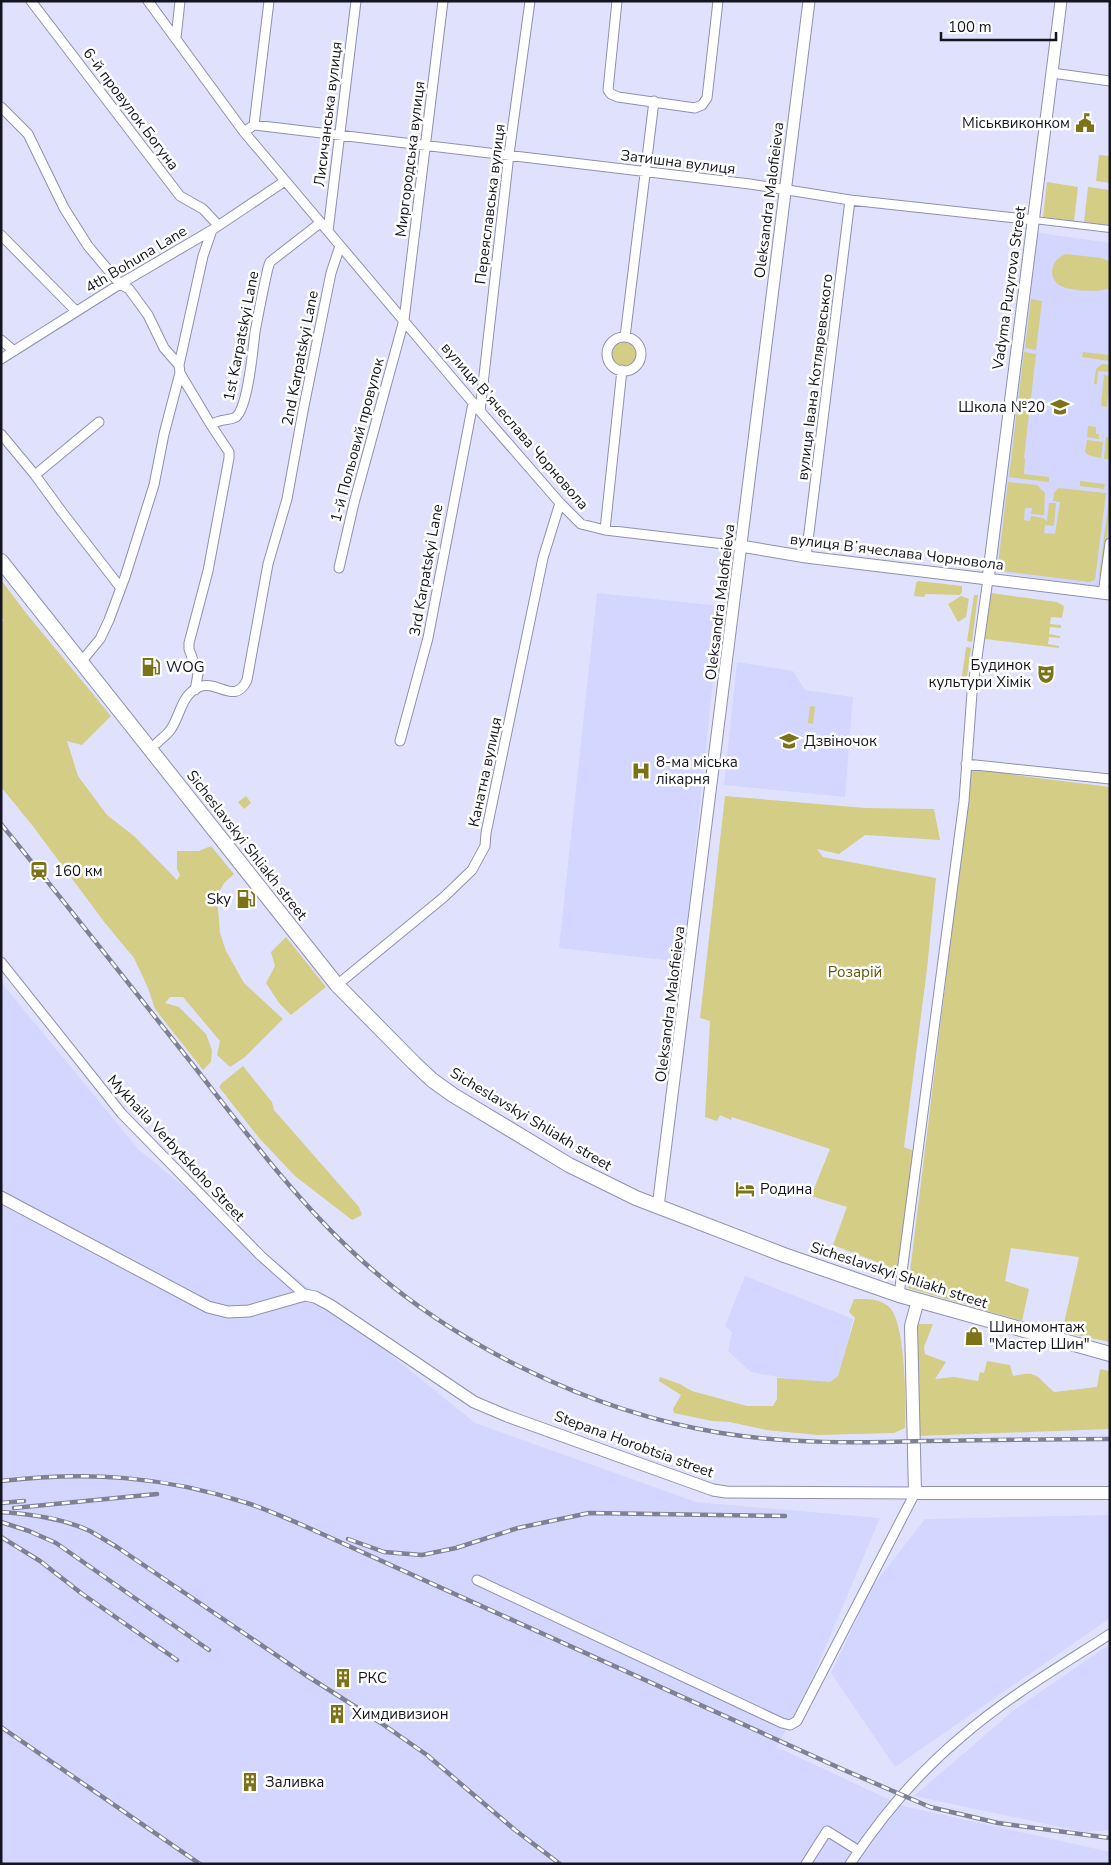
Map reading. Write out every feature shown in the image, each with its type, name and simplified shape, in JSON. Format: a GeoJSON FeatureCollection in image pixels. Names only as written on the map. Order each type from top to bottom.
{"type":"FeatureCollection","features":[{"type":"Feature","properties":{"kind":"main road","name":"Sicheslavskyi Shliakh street"},"geometry":{"type":"LineString","coordinates":[[1,561],[337,985],[432,1080],[570,1165],[658,1207],[784,1255],[900,1295],[1110,1354]]}},
{"type":"Feature","properties":{"kind":"main road"},"geometry":{"type":"LineString","coordinates":[[915,1493],[911,1326],[918,1300]]}},
{"type":"Feature","properties":{"kind":"main road","name":"Stepana Horobtsia street"},"geometry":{"type":"LineString","coordinates":[[915,1493],[1110,1494]]}},
{"type":"Feature","properties":{"kind":"street","name":"6-й провулок Богуна"},"geometry":{"type":"LineString","coordinates":[[31,1],[180,196],[203,209],[215,227]]}},
{"type":"Feature","properties":{"kind":"street","name":"вулиця Вʼячеслава Чорновола"},"geometry":{"type":"LineString","coordinates":[[148,1],[244,132],[473,403],[560,503],[581,524],[605,530],[741,546],[806,557],[1106,594]]}},
{"type":"Feature","properties":{"kind":"street"},"geometry":{"type":"LineString","coordinates":[[176,38],[180,1]]}},
{"type":"Feature","properties":{"kind":"street"},"geometry":{"type":"LineString","coordinates":[[244,132],[254,125],[269,1]]}},
{"type":"Feature","properties":{"kind":"street","name":"Лисичанська вулиця"},"geometry":{"type":"LineString","coordinates":[[328,231],[356,1]]}},
{"type":"Feature","properties":{"kind":"street","name":"Миргородська вулиця"},"geometry":{"type":"LineString","coordinates":[[404,320],[443,1]]}},
{"type":"Feature","properties":{"kind":"street","name":"Переяславська вулиця"},"geometry":{"type":"LineString","coordinates":[[480,411],[509,154],[530,1]]}},
{"type":"Feature","properties":{"kind":"street"},"geometry":{"type":"LineString","coordinates":[[617,1],[607,88],[611,94],[618,97],[695,108],[702,105],[707,98],[718,1]]}},
{"type":"Feature","properties":{"kind":"street","name":"Oleksandra Malofieieva"},"geometry":{"type":"LineString","coordinates":[[658,1207],[809,1]]}},
{"type":"Feature","properties":{"kind":"street","name":"Vadyma Puzyrova Street"},"geometry":{"type":"LineString","coordinates":[[988,579],[1061,1]]}},
{"type":"Feature","properties":{"kind":"street"},"geometry":{"type":"LineString","coordinates":[[1052,74],[1110,81]]}},
{"type":"Feature","properties":{"kind":"street"},"geometry":{"type":"LineString","coordinates":[[625,337],[654,101]]}},
{"type":"Feature","properties":{"kind":"street"},"geometry":{"type":"LineString","coordinates":[[1,107],[28,134],[64,208],[88,246],[120,284],[129,289],[143,309],[164,348],[179,369],[228,452],[229,458],[208,571],[188,643],[198,674],[195,690],[182,702],[172,728],[157,743]]}},
{"type":"Feature","properties":{"kind":"street","name":"Затишна вулиця"},"geometry":{"type":"LineString","coordinates":[[254,125],[750,184],[850,200],[1110,229]]}},
{"type":"Feature","properties":{"kind":"street","name":"4th Bohuna Lane"},"geometry":{"type":"LineString","coordinates":[[1,359],[215,227],[285,181]]}},
{"type":"Feature","properties":{"kind":"street","name":"вулиця Івана Котляревського"},"geometry":{"type":"LineString","coordinates":[[806,557],[850,200]]}},
{"type":"Feature","properties":{"kind":"street","name":"1st Karpatskyi Lane"},"geometry":{"type":"LineString","coordinates":[[211,425],[222,419],[231,419],[240,411],[250,376],[255,334],[270,262],[320,223]]}},
{"type":"Feature","properties":{"kind":"street"},"geometry":{"type":"LineString","coordinates":[[81,662],[100,639],[109,620],[154,485],[203,256],[215,227]]}},
{"type":"Feature","properties":{"kind":"street"},"geometry":{"type":"LineString","coordinates":[[1,235],[76,311]]}},
{"type":"Feature","properties":{"kind":"street","name":"2nd Karpatskyi Lane"},"geometry":{"type":"LineString","coordinates":[[195,690],[205,686],[231,692],[238,691],[244,687],[247,680],[268,564],[287,499],[302,411],[331,273],[340,246]]}},
{"type":"Feature","properties":{"kind":"street","name":"1-й Польовий провулок"},"geometry":{"type":"LineString","coordinates":[[340,568],[354,503],[404,320]]}},
{"type":"Feature","properties":{"kind":"street"},"geometry":{"type":"LineString","coordinates":[[625,337],[630,338],[639,345],[641,355],[637,365],[628,370],[622,370],[612,365],[609,360],[608,349],[615,340],[625,337]]}},
{"type":"Feature","properties":{"kind":"street"},"geometry":{"type":"LineString","coordinates":[[1,340],[14,351]]}},
{"type":"Feature","properties":{"kind":"street"},"geometry":{"type":"LineString","coordinates":[[605,530],[622,370]]}},
{"type":"Feature","properties":{"kind":"street","name":"3rd Karpatskyi Lane"},"geometry":{"type":"LineString","coordinates":[[400,741],[428,638],[473,403]]}},
{"type":"Feature","properties":{"kind":"street"},"geometry":{"type":"LineString","coordinates":[[35,475],[99,422]]}},
{"type":"Feature","properties":{"kind":"street"},"geometry":{"type":"LineString","coordinates":[[468,422],[490,422]]}},
{"type":"Feature","properties":{"kind":"street"},"geometry":{"type":"LineString","coordinates":[[1,434],[35,475],[120,587]]}},
{"type":"Feature","properties":{"kind":"street","name":"Канатна вулиця"},"geometry":{"type":"LineString","coordinates":[[337,985],[460,882],[472,870],[485,846],[486,833],[543,558],[560,503]]}},
{"type":"Feature","properties":{"kind":"street"},"geometry":{"type":"LineString","coordinates":[[1106,594],[1110,543]]}},
{"type":"Feature","properties":{"kind":"street"},"geometry":{"type":"LineString","coordinates":[[900,1295],[964,801],[972,693],[988,579]]}},
{"type":"Feature","properties":{"kind":"street"},"geometry":{"type":"LineString","coordinates":[[966,764],[1110,779]]}},
{"type":"Feature","properties":{"kind":"street","name":"Mykhaila Verbytskoho Street"},"geometry":{"type":"LineString","coordinates":[[1,962],[122,1114],[261,1256],[305,1295]]}},
{"type":"Feature","properties":{"kind":"street"},"geometry":{"type":"LineString","coordinates":[[1,1197],[208,1308],[228,1312],[249,1311],[305,1295]]}},
{"type":"Feature","properties":{"kind":"street","name":"Stepana Horobtsia street"},"geometry":{"type":"LineString","coordinates":[[305,1295],[315,1297],[330,1304],[474,1402],[713,1490],[726,1492],[915,1493]]}},
{"type":"Feature","properties":{"kind":"street"},"geometry":{"type":"LineString","coordinates":[[478,1580],[782,1723],[790,1725],[797,1721],[915,1493]]}},
{"type":"Feature","properties":{"kind":"street"},"geometry":{"type":"LineString","coordinates":[[850,1864],[900,1796],[961,1736],[1005,1703],[1110,1634]]}},
{"type":"Feature","properties":{"kind":"street"},"geometry":{"type":"LineString","coordinates":[[806,1864],[828,1831],[859,1851]]}},
{"type":"Feature","properties":{"kind":"shaded area","name":"Школа №20"},"geometry":{"type":"Polygon","coordinates":[[[1033,232],[1110,243],[1110,571],[1108,589],[991,571],[1033,232]]]}},
{"type":"Feature","properties":{"kind":"shaded area","name":"8-ма міська лікарня"},"geometry":{"type":"Polygon","coordinates":[[[597,593],[721,606],[683,962],[559,948],[597,593]]]}},
{"type":"Feature","properties":{"kind":"shaded area","name":"Дзвіночок"},"geometry":{"type":"Polygon","coordinates":[[[737,662],[793,671],[805,690],[853,697],[845,797],[724,785],[737,662]]]}},
{"type":"Feature","properties":{"kind":"shaded area"},"geometry":{"type":"Polygon","coordinates":[[[1,982],[139,1150],[475,1423],[696,1502],[880,1518],[812,1679],[777,1747],[903,1806],[1110,1852],[1110,1864],[1,1864],[1,982]]]}},
{"type":"Feature","properties":{"kind":"shaded area"},"geometry":{"type":"Polygon","coordinates":[[[745,1276],[853,1319],[837,1388],[751,1372],[728,1351],[732,1332],[725,1326],[745,1276]]]}},
{"type":"Feature","properties":{"kind":"shaded area"},"geometry":{"type":"Polygon","coordinates":[[[1109,1515],[1110,1618],[895,1767],[831,1673],[872,1587],[925,1519],[1109,1515]]]}},
{"type":"Feature","properties":{"kind":"shaded area"},"geometry":{"type":"Polygon","coordinates":[[[1110,1644],[1110,1830],[1085,1832],[914,1796],[1014,1710],[1110,1644]]]}},
{"type":"Feature","properties":{"kind":"green space"},"geometry":{"type":"Polygon","coordinates":[[[1099,155],[1110,156],[1110,183],[1096,181],[1099,155]]]}},
{"type":"Feature","properties":{"kind":"green space"},"geometry":{"type":"Polygon","coordinates":[[[1047,182],[1078,187],[1074,221],[1043,217],[1047,182]]]}},
{"type":"Feature","properties":{"kind":"green space"},"geometry":{"type":"Polygon","coordinates":[[[1088,187],[1110,190],[1110,225],[1084,222],[1088,187]]]}},
{"type":"Feature","properties":{"kind":"green space"},"geometry":{"type":"Polygon","coordinates":[[[1066,254],[1101,258],[1109,261],[1110,288],[1106,290],[1084,291],[1059,285],[1053,276],[1053,267],[1061,256],[1066,254]]]}},
{"type":"Feature","properties":{"kind":"green space"},"geometry":{"type":"Polygon","coordinates":[[[1031,299],[1042,301],[1036,350],[1025,348],[1031,299]]]}},
{"type":"Feature","properties":{"kind":"green space"},"geometry":{"type":"Polygon","coordinates":[[[624,342],[633,345],[636,354],[633,363],[624,366],[615,363],[612,354],[615,345],[624,342]]]}},
{"type":"Feature","properties":{"kind":"green space"},"geometry":{"type":"Polygon","coordinates":[[[1024,352],[1036,354],[1024,458],[1024,474],[1049,477],[1049,482],[1009,477],[1024,352]]]}},
{"type":"Feature","properties":{"kind":"green space"},"geometry":{"type":"Polygon","coordinates":[[[1083,352],[1110,355],[1110,361],[1082,357],[1083,352]]]}},
{"type":"Feature","properties":{"kind":"green space"},"geometry":{"type":"Polygon","coordinates":[[[1102,364],[1110,365],[1110,372],[1098,371],[1097,384],[1094,384],[1096,369],[1102,364]]]}},
{"type":"Feature","properties":{"kind":"green space"},"geometry":{"type":"Polygon","coordinates":[[[1104,375],[1110,376],[1107,407],[1101,406],[1104,375]]]}},
{"type":"Feature","properties":{"kind":"green space"},"geometry":{"type":"Polygon","coordinates":[[[1088,426],[1096,427],[1096,434],[1099,434],[1099,439],[1087,437],[1088,426]]]}},
{"type":"Feature","properties":{"kind":"green space"},"geometry":{"type":"Polygon","coordinates":[[[1106,437],[1110,437],[1110,459],[1104,459],[1106,437]]]}},
{"type":"Feature","properties":{"kind":"green space"},"geometry":{"type":"Polygon","coordinates":[[[1087,440],[1103,442],[1101,458],[1088,455],[1085,452],[1087,440]]]}},
{"type":"Feature","properties":{"kind":"green space"},"geometry":{"type":"Polygon","coordinates":[[[1080,481],[1105,484],[1104,489],[1080,486],[1080,481]]]}},
{"type":"Feature","properties":{"kind":"green space"},"geometry":{"type":"Polygon","coordinates":[[[1008,482],[1037,485],[1045,493],[1044,515],[1031,514],[1032,508],[1025,508],[1024,520],[1030,521],[1031,516],[1043,518],[1047,521],[1049,503],[1056,503],[1054,526],[1045,525],[1044,533],[1055,534],[1060,502],[1053,501],[1054,493],[1058,488],[1106,493],[1095,580],[1089,582],[1002,571],[998,565],[1008,482]]]}},
{"type":"Feature","properties":{"kind":"green space"},"geometry":{"type":"Polygon","coordinates":[[[1109,499],[1110,510],[1102,576],[1099,576],[1109,499]]]}},
{"type":"Feature","properties":{"kind":"green space"},"geometry":{"type":"Polygon","coordinates":[[[1,580],[111,716],[82,745],[67,741],[78,776],[107,815],[134,836],[177,880],[180,875],[177,869],[177,851],[199,851],[211,846],[234,874],[224,883],[217,896],[220,933],[226,951],[244,983],[283,1019],[245,1057],[230,1067],[217,1055],[220,1041],[183,997],[170,997],[165,1003],[179,1007],[206,1034],[212,1050],[211,1062],[203,1070],[155,1009],[148,988],[134,958],[1,787],[1,625],[4,619],[1,620],[1,580]]]}},
{"type":"Feature","properties":{"kind":"green space"},"geometry":{"type":"Polygon","coordinates":[[[918,581],[962,586],[962,592],[960,595],[926,594],[924,597],[914,596],[918,581]]]}},
{"type":"Feature","properties":{"kind":"green space"},"geometry":{"type":"Polygon","coordinates":[[[991,593],[1057,602],[1064,606],[1062,618],[1051,617],[1050,624],[1061,625],[1061,628],[1050,627],[1049,634],[1060,636],[1060,638],[1049,637],[1048,644],[1059,646],[1059,648],[985,639],[991,593]]]}},
{"type":"Feature","properties":{"kind":"green space"},"geometry":{"type":"Polygon","coordinates":[[[974,595],[978,595],[972,642],[967,641],[974,595]]]}},
{"type":"Feature","properties":{"kind":"green space"},"geometry":{"type":"Polygon","coordinates":[[[961,596],[969,599],[966,617],[958,622],[948,604],[961,596]]]}},
{"type":"Feature","properties":{"kind":"green space"},"geometry":{"type":"Polygon","coordinates":[[[966,647],[971,648],[966,684],[961,683],[966,647]]]}},
{"type":"Feature","properties":{"kind":"green space"},"geometry":{"type":"Polygon","coordinates":[[[810,706],[815,707],[813,724],[808,723],[810,706]]]}},
{"type":"Feature","properties":{"kind":"green space"},"geometry":{"type":"Polygon","coordinates":[[[972,768],[1110,787],[1110,1342],[1062,1332],[1079,1257],[1011,1248],[1005,1281],[1029,1289],[1022,1321],[908,1288],[972,768]]]}},
{"type":"Feature","properties":{"kind":"green space"},"geometry":{"type":"Polygon","coordinates":[[[246,796],[251,803],[244,809],[238,802],[246,796]]]}},
{"type":"Feature","properties":{"kind":"green space","name":"Розарій"},"geometry":{"type":"Polygon","coordinates":[[[725,796],[865,808],[934,809],[940,840],[865,835],[839,854],[817,849],[823,857],[936,878],[927,969],[904,1147],[914,1151],[898,1270],[833,1245],[847,1207],[811,1196],[830,1149],[732,1117],[731,1120],[720,1115],[717,1121],[705,1117],[710,1021],[700,1018],[725,796]]]}},
{"type":"Feature","properties":{"kind":"green space"},"geometry":{"type":"Polygon","coordinates":[[[286,937],[326,987],[291,1015],[279,1003],[266,983],[275,966],[271,952],[286,937]]]}},
{"type":"Feature","properties":{"kind":"green space"},"geometry":{"type":"Polygon","coordinates":[[[243,1066],[272,1102],[274,1110],[359,1207],[362,1215],[352,1220],[295,1176],[260,1139],[219,1087],[243,1066]]]}},
{"type":"Feature","properties":{"kind":"green space"},"geometry":{"type":"Polygon","coordinates":[[[854,1299],[880,1302],[888,1306],[894,1314],[902,1344],[904,1363],[905,1428],[894,1433],[818,1435],[766,1430],[674,1413],[673,1409],[681,1395],[659,1381],[660,1377],[680,1384],[692,1391],[747,1406],[773,1406],[777,1399],[777,1378],[830,1382],[838,1376],[855,1318],[849,1312],[854,1299]]]}},
{"type":"Feature","properties":{"kind":"green space"},"geometry":{"type":"Polygon","coordinates":[[[918,1324],[933,1324],[924,1347],[925,1354],[946,1362],[935,1379],[954,1377],[978,1381],[980,1372],[984,1373],[987,1361],[1010,1365],[1013,1376],[1032,1374],[1040,1378],[1054,1392],[1097,1387],[1100,1369],[1110,1371],[1110,1429],[918,1436],[914,1331],[918,1324]]]}},
{"type":"Feature","properties":{"kind":"railway"},"geometry":{"type":"LineString","coordinates":[[1,824],[254,1142],[314,1213],[357,1256],[395,1288],[436,1318],[480,1346],[574,1391],[623,1409],[672,1423],[746,1437],[823,1442],[1110,1439]]}},
{"type":"Feature","properties":{"kind":"railway"},"geometry":{"type":"LineString","coordinates":[[1,1481],[64,1476],[125,1478],[185,1487],[247,1503],[300,1524],[930,1807],[998,1823],[1110,1838]]}},
{"type":"Feature","properties":{"kind":"railway"},"geometry":{"type":"LineString","coordinates":[[14,1508],[157,1494]]}},
{"type":"Feature","properties":{"kind":"railway"},"geometry":{"type":"LineString","coordinates":[[1,1503],[24,1501]]}},
{"type":"Feature","properties":{"kind":"railway"},"geometry":{"type":"LineString","coordinates":[[1,1512],[35,1515],[68,1523],[90,1531],[117,1547],[427,1755],[515,1830],[560,1864]]}},
{"type":"Feature","properties":{"kind":"railway"},"geometry":{"type":"LineString","coordinates":[[348,1539],[384,1552],[422,1555],[456,1548],[518,1528],[589,1513],[785,1516]]}},
{"type":"Feature","properties":{"kind":"railway"},"geometry":{"type":"LineString","coordinates":[[1,1522],[29,1531],[56,1543],[209,1650]]}},
{"type":"Feature","properties":{"kind":"railway"},"geometry":{"type":"LineString","coordinates":[[1,1537],[40,1561],[81,1593],[177,1660]]}},
{"type":"Feature","properties":{"kind":"railway"},"geometry":{"type":"LineString","coordinates":[[1,1727],[200,1864]]}},
{"type":"Feature","properties":{"kind":"place","name":"Міськвиконком"},"geometry":{"type":"Point","coordinates":[1085,123]}},
{"type":"Feature","properties":{"kind":"place","name":"Школа №20"},"geometry":{"type":"Point","coordinates":[1060,407]}},
{"type":"Feature","properties":{"kind":"place","name":"WOG"},"geometry":{"type":"Point","coordinates":[151,667]}},
{"type":"Feature","properties":{"kind":"place","name":"Будинок культури Хімік"},"geometry":{"type":"Point","coordinates":[1046,674]}},
{"type":"Feature","properties":{"kind":"place","name":"Дзвіночок"},"geometry":{"type":"Point","coordinates":[789,741]}},
{"type":"Feature","properties":{"kind":"place","name":"8-ма міська лікарня"},"geometry":{"type":"Point","coordinates":[641,771]}},
{"type":"Feature","properties":{"kind":"place","name":"160 км"},"geometry":{"type":"Point","coordinates":[39,871]}},
{"type":"Feature","properties":{"kind":"place","name":"Sky"},"geometry":{"type":"Point","coordinates":[246,899]}},
{"type":"Feature","properties":{"kind":"place","name":"Родина"},"geometry":{"type":"Point","coordinates":[745,1189]}},
{"type":"Feature","properties":{"kind":"place","name":"Шиномонтаж \"Мастер Шин\""},"geometry":{"type":"Point","coordinates":[974,1336]}},
{"type":"Feature","properties":{"kind":"place","name":"РКС"},"geometry":{"type":"Point","coordinates":[343,1678]}},
{"type":"Feature","properties":{"kind":"place","name":"Химдивизион"},"geometry":{"type":"Point","coordinates":[337,1714]}},
{"type":"Feature","properties":{"kind":"place","name":"Заливка"},"geometry":{"type":"Point","coordinates":[250,1782]}}]}
